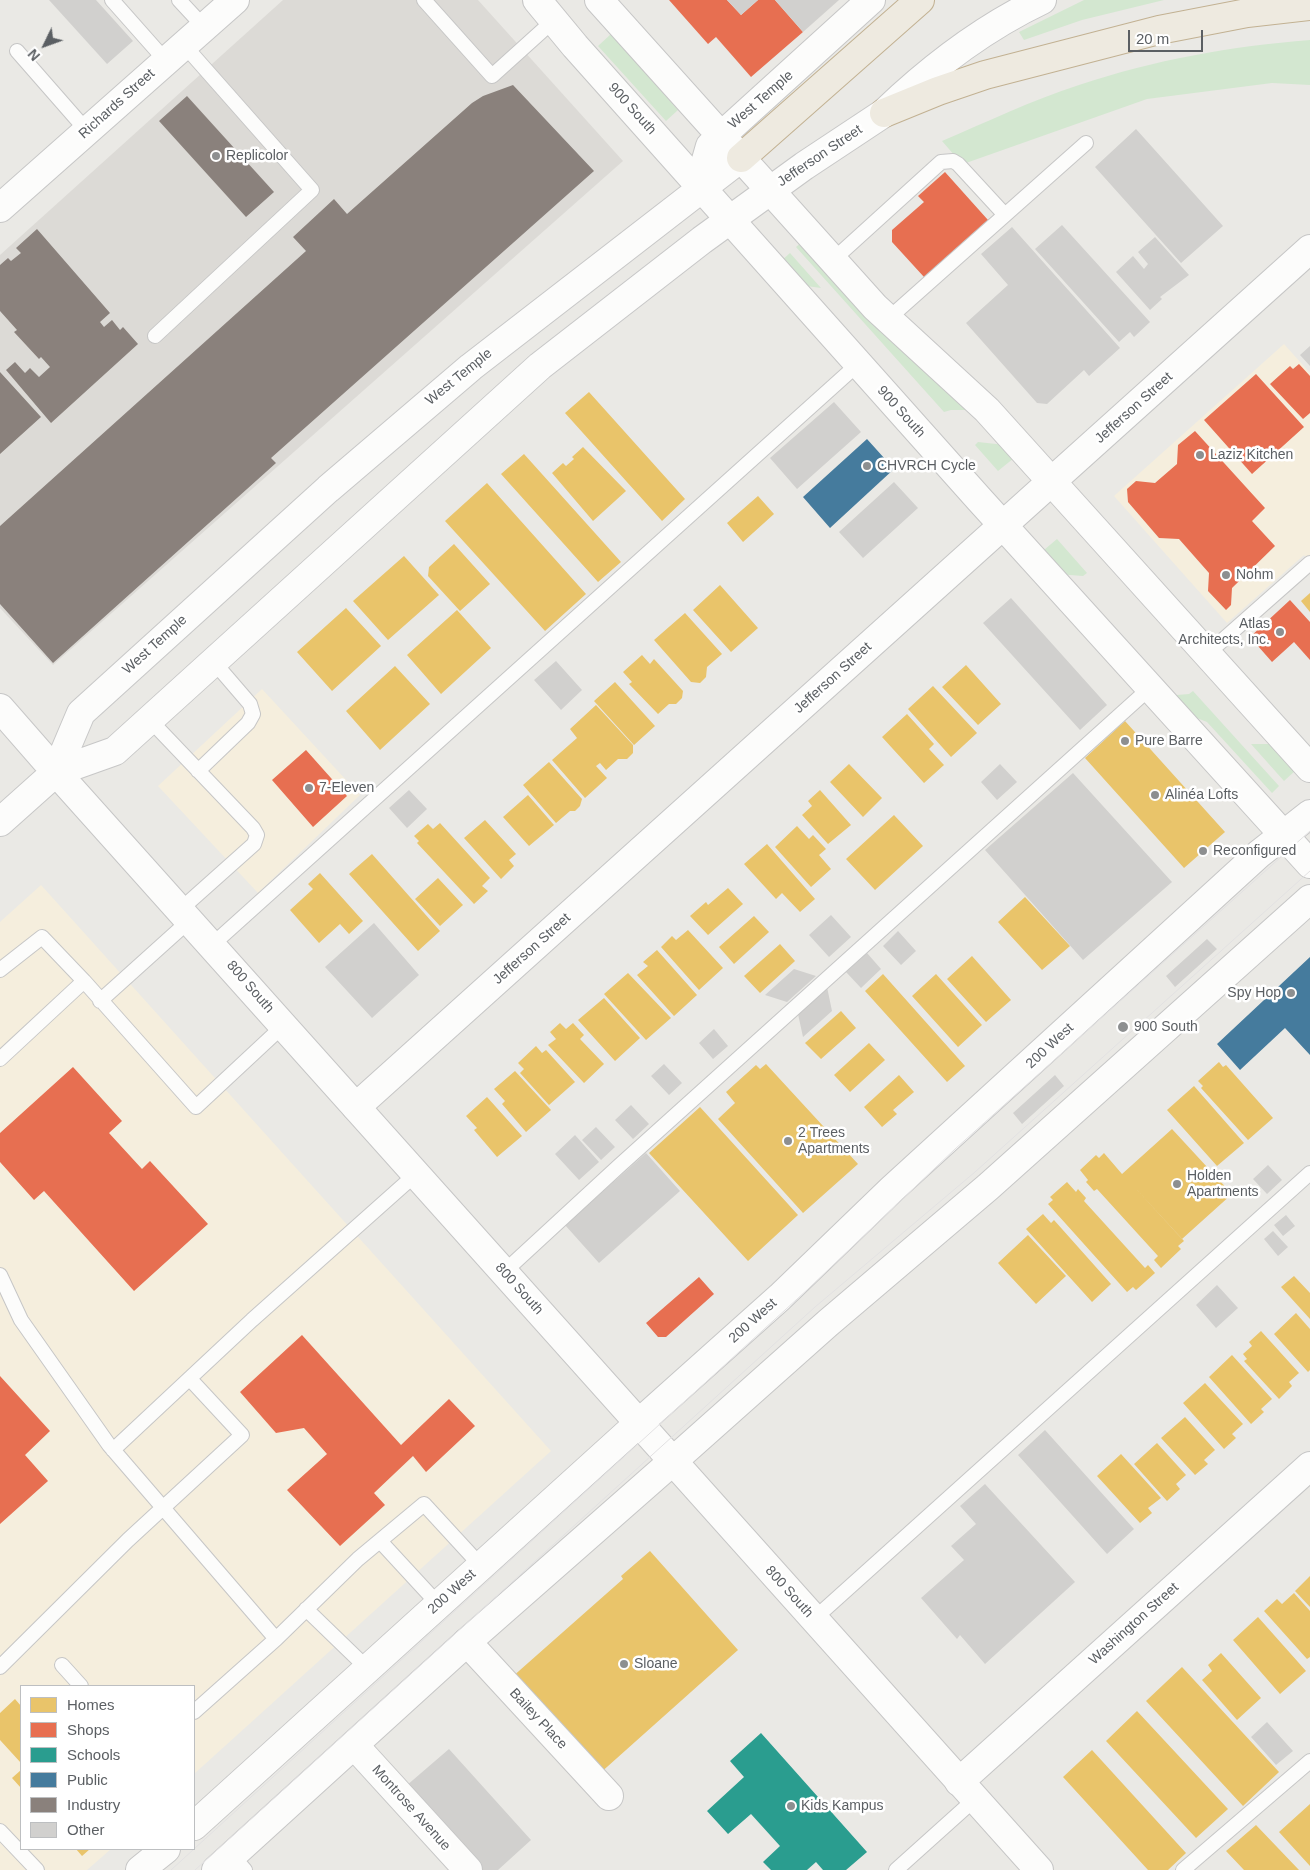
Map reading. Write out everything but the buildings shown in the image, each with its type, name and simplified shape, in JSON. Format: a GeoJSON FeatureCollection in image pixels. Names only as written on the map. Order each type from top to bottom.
{"type":"FeatureCollection","features":[{"type":"Feature","properties":{"kind":"highway"},"geometry":{"type":"LineString","coordinates":[[741,158],[920,0]]}},
{"type":"Feature","properties":{"kind":"highway"},"geometry":{"type":"LineString","coordinates":[[884,113],[938,91],[985,75],[1159,30],[1238,14],[1310,6]]}},
{"type":"Feature","properties":{"kind":"street","name":"Richards Street"},"geometry":{"type":"LineString","coordinates":[[0,208],[235,0]]}},
{"type":"Feature","properties":{"kind":"street"},"geometry":{"type":"LineString","coordinates":[[598,0],[888,320],[970,393],[1310,768]]}},
{"type":"Feature","properties":{"kind":"street","name":"West Temple"},"geometry":{"type":"LineString","coordinates":[[56,772],[81,713],[320,496],[464,372],[702,188],[704,159],[710,146],[871,0]]}},
{"type":"Feature","properties":{"kind":"street","name":"Jefferson Street"},"geometry":{"type":"LineString","coordinates":[[769,190],[884,113],[922,76],[953,54],[991,28],[1042,0]]}},
{"type":"Feature","properties":{"kind":"street","name":"900 South"},"geometry":{"type":"LineString","coordinates":[[545,10],[1003,526],[1310,864]]}},
{"type":"Feature","properties":{"kind":"street"},"geometry":{"type":"LineString","coordinates":[[702,188],[741,158]]}},
{"type":"Feature","properties":{"kind":"street","name":"West Temple"},"geometry":{"type":"LineString","coordinates":[[0,822],[56,772],[115,751],[540,366],[769,190]]}},
{"type":"Feature","properties":{"kind":"street","name":"Jefferson Street"},"geometry":{"type":"LineString","coordinates":[[356,1107],[1310,249]]}},
{"type":"Feature","properties":{"kind":"street","name":"800 South"},"geometry":{"type":"LineString","coordinates":[[0,708],[1040,1870]]}},
{"type":"Feature","properties":{"kind":"street","name":"200 West"},"geometry":{"type":"LineString","coordinates":[[196,1819],[368,1668],[780,1297],[892,1189],[1283,834],[1310,814]]}},
{"type":"Feature","properties":{"kind":"street"},"geometry":{"type":"LineString","coordinates":[[231,1865],[354,1745],[467,1642],[822,1329],[988,1187],[1310,899]]}},
{"type":"Feature","properties":{"kind":"street","name":"Washington Street"},"geometry":{"type":"LineString","coordinates":[[967,1790],[1310,1466]]}},
{"type":"Feature","properties":{"kind":"street","name":"Bailey Place"},"geometry":{"type":"LineString","coordinates":[[467,1642],[609,1796]]}},
{"type":"Feature","properties":{"kind":"street","name":"Montrose Avenue"},"geometry":{"type":"LineString","coordinates":[[354,1745],[468,1870]]}},
{"type":"Feature","properties":{"kind":"street"},"geometry":{"type":"LineString","coordinates":[[140,1870],[165,1850]]}},
{"type":"Feature","properties":{"kind":"lane"},"geometry":{"type":"LineString","coordinates":[[112,0],[175,53],[312,190],[155,336]]}},
{"type":"Feature","properties":{"kind":"lane"},"geometry":{"type":"LineString","coordinates":[[179,0],[204,27]]}},
{"type":"Feature","properties":{"kind":"lane"},"geometry":{"type":"LineString","coordinates":[[424,0],[492,76],[545,10]]}},
{"type":"Feature","properties":{"kind":"lane"},"geometry":{"type":"LineString","coordinates":[[17,50],[87,131]]}},
{"type":"Feature","properties":{"kind":"lane"},"geometry":{"type":"LineString","coordinates":[[888,320],[1086,143]]}},
{"type":"Feature","properties":{"kind":"lane"},"geometry":{"type":"LineString","coordinates":[[833,260],[941,162],[953,161],[958,164],[1005,215]]}},
{"type":"Feature","properties":{"kind":"lane"},"geometry":{"type":"LineString","coordinates":[[212,945],[858,364]]}},
{"type":"Feature","properties":{"kind":"lane"},"geometry":{"type":"LineString","coordinates":[[1207,654],[1310,563]]}},
{"type":"Feature","properties":{"kind":"lane"},"geometry":{"type":"LineString","coordinates":[[198,771],[248,723],[253,714],[250,704],[213,661]]}},
{"type":"Feature","properties":{"kind":"lane"},"geometry":{"type":"LineString","coordinates":[[504,1272],[1151,687]]}},
{"type":"Feature","properties":{"kind":"lane"},"geometry":{"type":"LineString","coordinates":[[100,1001],[254,844],[257,835],[253,828],[149,719]]}},
{"type":"Feature","properties":{"kind":"lane"},"geometry":{"type":"LineString","coordinates":[[0,970],[42,936],[196,1107],[283,1026]]}},
{"type":"Feature","properties":{"kind":"lane"},"geometry":{"type":"LineString","coordinates":[[0,1059],[84,981]]}},
{"type":"Feature","properties":{"kind":"lane"},"geometry":{"type":"LineString","coordinates":[[814,1619],[1310,1173]]}},
{"type":"Feature","properties":{"kind":"lane"},"geometry":{"type":"LineString","coordinates":[[113,1450],[252,1320],[416,1174]]}},
{"type":"Feature","properties":{"kind":"lane"},"geometry":{"type":"LineString","coordinates":[[0,1275],[22,1320],[113,1450],[276,1639]]}},
{"type":"Feature","properties":{"kind":"lane"},"geometry":{"type":"LineString","coordinates":[[0,1667],[242,1435],[190,1379]]}},
{"type":"Feature","properties":{"kind":"lane"},"geometry":{"type":"LineString","coordinates":[[195,1711],[276,1639],[380,1541],[424,1504],[480,1566]]}},
{"type":"Feature","properties":{"kind":"lane"},"geometry":{"type":"LineString","coordinates":[[380,1541],[439,1604]]}},
{"type":"Feature","properties":{"kind":"lane"},"geometry":{"type":"LineString","coordinates":[[306,1609],[368,1668]]}},
{"type":"Feature","properties":{"kind":"lane"},"geometry":{"type":"LineString","coordinates":[[62,1665],[80,1685]]}},
{"type":"Feature","properties":{"kind":"lane"},"geometry":{"type":"LineString","coordinates":[[1183,1870],[1310,1760]]}},
{"type":"Feature","properties":{"kind":"lane"},"geometry":{"type":"LineString","coordinates":[[896,1870],[967,1790]]}},
{"type":"Feature","properties":{"kind":"lane"},"geometry":{"type":"LineString","coordinates":[[0,1831],[37,1870]]}},
{"type":"Feature","properties":{"kind":"shaded area"},"geometry":{"type":"Polygon","coordinates":[[[283,0],[478,0],[623,161],[53,665],[0,608],[0,255],[283,0]]]}},
{"type":"Feature","properties":{"kind":"shaded area"},"geometry":{"type":"Polygon","coordinates":[[[1284,344],[1310,373],[1310,562],[1304,555],[1227,623],[1114,496],[1284,344]]]}},
{"type":"Feature","properties":{"kind":"shaded area"},"geometry":{"type":"Polygon","coordinates":[[[262,689],[360,795],[258,893],[158,786],[262,689]]]}},
{"type":"Feature","properties":{"kind":"shaded area"},"geometry":{"type":"Polygon","coordinates":[[[41,885],[551,1451],[195,1773],[195,1685],[20,1685],[20,1850],[110,1850],[87,1870],[0,1870],[0,922],[41,885]]]}},
{"type":"Feature","properties":{"kind":"green space"},"geometry":{"type":"Polygon","coordinates":[[[1084,0],[1164,0],[1082,20],[1024,40],[1019,32],[1084,0]]]}},
{"type":"Feature","properties":{"kind":"green space"},"geometry":{"type":"Polygon","coordinates":[[[611,34],[678,110],[666,121],[598,46],[611,34]]]}},
{"type":"Feature","properties":{"kind":"green space"},"geometry":{"type":"Polygon","coordinates":[[[1310,40],[1310,85],[1272,83],[1147,99],[966,163],[955,156],[942,141],[1044,97],[1136,68],[1222,50],[1310,40]]]}},
{"type":"Feature","properties":{"kind":"green space"},"geometry":{"type":"Polygon","coordinates":[[[803,241],[969,410],[944,412],[796,247],[803,241]]]}},
{"type":"Feature","properties":{"kind":"green space"},"geometry":{"type":"Polygon","coordinates":[[[790,253],[821,288],[792,284],[781,261],[790,253]]]}},
{"type":"Feature","properties":{"kind":"green space"},"geometry":{"type":"Polygon","coordinates":[[[978,442],[1005,445],[1014,458],[998,471],[975,445],[978,442]]]}},
{"type":"Feature","properties":{"kind":"green space"},"geometry":{"type":"Polygon","coordinates":[[[1057,539],[1087,573],[1083,576],[1057,574],[1038,555],[1057,539]]]}},
{"type":"Feature","properties":{"kind":"green space"},"geometry":{"type":"Polygon","coordinates":[[[1193,691],[1279,786],[1272,793],[1207,722],[1179,711],[1165,696],[1189,694],[1193,691]]]}},
{"type":"Feature","properties":{"kind":"green space"},"geometry":{"type":"Polygon","coordinates":[[[1251,744],[1275,744],[1296,770],[1284,781],[1251,744]]]}},
{"type":"Feature","properties":{"kind":"tram line"},"geometry":{"type":"LineString","coordinates":[[195,1848],[808,1289],[955,1149],[1310,831]]}},
{"type":"Feature","properties":{"kind":"tram line"},"geometry":{"type":"LineString","coordinates":[[195,1870],[815,1307],[975,1172],[1310,871]]}},
{"type":"Feature","properties":{"kind":"tram line"},"geometry":{"type":"LineString","coordinates":[[171,1870],[193,1850]]}},
{"type":"Feature","properties":{"kind":"place","name":"Replicolor"},"geometry":{"type":"Point","coordinates":[216,156]}},
{"type":"Feature","properties":{"kind":"place","name":"Laziz Kitchen"},"geometry":{"type":"Point","coordinates":[1200,455]}},
{"type":"Feature","properties":{"kind":"place","name":"CHVRCH Cycle"},"geometry":{"type":"Point","coordinates":[867,466]}},
{"type":"Feature","properties":{"kind":"place","name":"Nohm"},"geometry":{"type":"Point","coordinates":[1226,575]}},
{"type":"Feature","properties":{"kind":"place","name":"Atlas Architects, Inc."},"geometry":{"type":"Point","coordinates":[1280,632]}},
{"type":"Feature","properties":{"kind":"place","name":"Pure Barre"},"geometry":{"type":"Point","coordinates":[1125,741]}},
{"type":"Feature","properties":{"kind":"place","name":"7-Eleven"},"geometry":{"type":"Point","coordinates":[309,788]}},
{"type":"Feature","properties":{"kind":"place","name":"Alinéa Lofts"},"geometry":{"type":"Point","coordinates":[1155,795]}},
{"type":"Feature","properties":{"kind":"place","name":"Reconfigured"},"geometry":{"type":"Point","coordinates":[1203,851]}},
{"type":"Feature","properties":{"kind":"place","name":"Spy Hop"},"geometry":{"type":"Point","coordinates":[1291,993]}},
{"type":"Feature","properties":{"kind":"place","name":"900 South"},"geometry":{"type":"Point","coordinates":[1123,1027]}},
{"type":"Feature","properties":{"kind":"place","name":"2 Trees Apartments"},"geometry":{"type":"Point","coordinates":[788,1141]}},
{"type":"Feature","properties":{"kind":"place","name":"Holden Apartments"},"geometry":{"type":"Point","coordinates":[1177,1184]}},
{"type":"Feature","properties":{"kind":"place","name":"Sloane"},"geometry":{"type":"Point","coordinates":[624,1664]}},
{"type":"Feature","properties":{"kind":"place","name":"Kids Kampus"},"geometry":{"type":"Point","coordinates":[791,1806]}}]}
